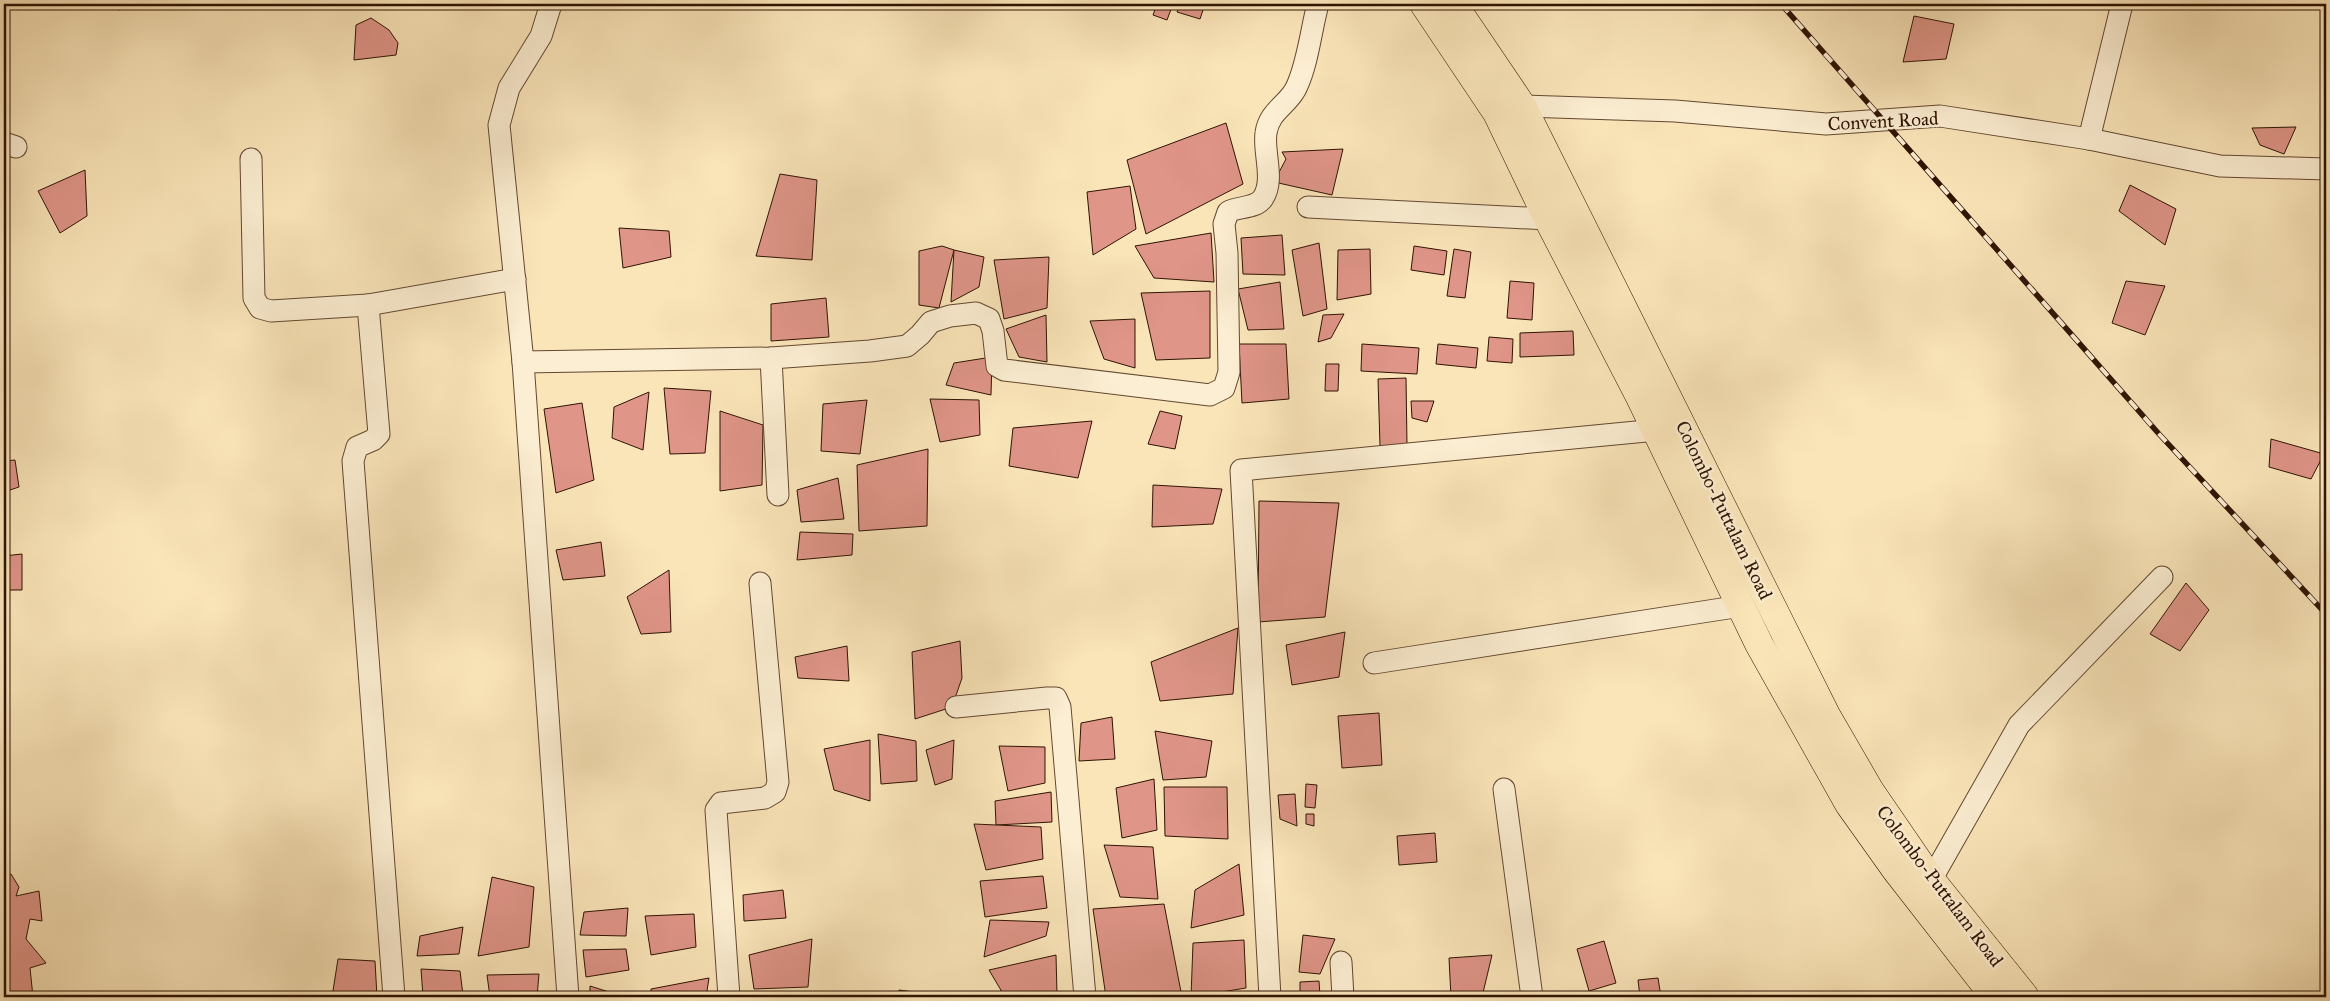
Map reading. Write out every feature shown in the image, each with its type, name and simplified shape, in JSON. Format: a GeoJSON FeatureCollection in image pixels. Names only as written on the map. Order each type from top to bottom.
{"type":"FeatureCollection","features":[{"type":"Feature","properties":{"kind":"highway","name":"Colombo-Puttalam Road"},"geometry":{"type":"LineString","coordinates":[[1424,4],[1509,110],[1548,219],[1656,430],[1740,606],[1849,804],[1896,870],[1995,997]]}},
{"type":"Feature","properties":{"kind":"highway","name":"Colombo-Puttalam Road"},"geometry":{"type":"LineString","coordinates":[[1453,4],[1826,715],[1870,791],[1931,880],[2025,997]]}},
{"type":"Feature","properties":{"kind":"street"},"geometry":{"type":"LineString","coordinates":[[551,4],[541,36],[509,88],[498,125],[523,362],[568,997]]}},
{"type":"Feature","properties":{"kind":"street"},"geometry":{"type":"LineString","coordinates":[[523,362],[771,358],[907,346],[931,322],[950,316],[976,313],[989,319],[993,331],[995,360],[997,366],[1004,370],[1210,395],[1224,388],[1229,372],[1227,253],[1224,224],[1228,212],[1236,207],[1252,206],[1263,198],[1267,185],[1266,134],[1271,116],[1297,88],[1318,4]]}},
{"type":"Feature","properties":{"kind":"street"},"geometry":{"type":"LineString","coordinates":[[2089,139],[2122,4]]}},
{"type":"Feature","properties":{"kind":"street","name":"Convent Road"},"geometry":{"type":"LineString","coordinates":[[1509,110],[1675,110],[1826,124],[1940,116],[2089,139],[2220,166],[2326,169]]}},
{"type":"Feature","properties":{"kind":"street"},"geometry":{"type":"LineString","coordinates":[[251,159],[254,298],[260,308],[271,311],[368,305],[515,279]]}},
{"type":"Feature","properties":{"kind":"street"},"geometry":{"type":"LineString","coordinates":[[1308,207],[1548,219]]}},
{"type":"Feature","properties":{"kind":"street"},"geometry":{"type":"LineString","coordinates":[[368,305],[379,434],[373,440],[357,447],[354,460],[394,997]]}},
{"type":"Feature","properties":{"kind":"street"},"geometry":{"type":"LineString","coordinates":[[771,358],[778,495]]}},
{"type":"Feature","properties":{"kind":"street"},"geometry":{"type":"LineString","coordinates":[[1270,997],[1240,470],[1656,430]]}},
{"type":"Feature","properties":{"kind":"street"},"geometry":{"type":"LineString","coordinates":[[1931,880],[2019,725],[2162,577]]}},
{"type":"Feature","properties":{"kind":"street"},"geometry":{"type":"LineString","coordinates":[[729,997],[716,810],[721,803],[765,798],[776,792],[778,782],[760,583]]}},
{"type":"Feature","properties":{"kind":"street"},"geometry":{"type":"LineString","coordinates":[[1374,663],[1740,606]]}},
{"type":"Feature","properties":{"kind":"street"},"geometry":{"type":"LineString","coordinates":[[956,707],[1056,698],[1060,707],[1085,997]]}},
{"type":"Feature","properties":{"kind":"street"},"geometry":{"type":"LineString","coordinates":[[1504,789],[1532,997]]}},
{"type":"Feature","properties":{"kind":"street"},"geometry":{"type":"LineString","coordinates":[[1341,962],[1343,997]]}},
{"type":"Feature","properties":{"kind":"building"},"geometry":{"type":"Polygon","coordinates":[[[94,4],[122,4],[120,10],[94,4]]]}},
{"type":"Feature","properties":{"kind":"building"},"geometry":{"type":"Polygon","coordinates":[[[1157,4],[1173,4],[1167,20],[1153,15],[1157,4]]]}},
{"type":"Feature","properties":{"kind":"building"},"geometry":{"type":"Polygon","coordinates":[[[1180,4],[1205,4],[1200,19],[1177,12],[1180,4]]]}},
{"type":"Feature","properties":{"kind":"building"},"geometry":{"type":"Polygon","coordinates":[[[1914,16],[1954,24],[1946,59],[1903,62],[1914,16]]]}},
{"type":"Feature","properties":{"kind":"building"},"geometry":{"type":"Polygon","coordinates":[[[371,18],[389,30],[398,43],[396,55],[354,60],[356,25],[371,18]]]}},
{"type":"Feature","properties":{"kind":"building"},"geometry":{"type":"Polygon","coordinates":[[[1226,123],[1243,184],[1146,234],[1127,160],[1226,123]]]}},
{"type":"Feature","properties":{"kind":"building"},"geometry":{"type":"Polygon","coordinates":[[[2296,127],[2284,154],[2260,145],[2252,128],[2296,127]]]}},
{"type":"Feature","properties":{"kind":"building"},"geometry":{"type":"Polygon","coordinates":[[[1343,149],[1332,195],[1274,182],[1286,159],[1282,152],[1343,149]]]}},
{"type":"Feature","properties":{"kind":"building"},"geometry":{"type":"Polygon","coordinates":[[[85,170],[87,216],[60,233],[38,191],[85,170]]]}},
{"type":"Feature","properties":{"kind":"building"},"geometry":{"type":"Polygon","coordinates":[[[780,174],[817,180],[812,260],[756,256],[780,174]]]}},
{"type":"Feature","properties":{"kind":"building"},"geometry":{"type":"Polygon","coordinates":[[[2130,185],[2176,209],[2165,245],[2119,211],[2130,185]]]}},
{"type":"Feature","properties":{"kind":"building"},"geometry":{"type":"Polygon","coordinates":[[[1130,186],[1136,229],[1093,255],[1087,192],[1130,186]]]}},
{"type":"Feature","properties":{"kind":"building"},"geometry":{"type":"Polygon","coordinates":[[[619,228],[669,231],[671,257],[623,268],[619,228]]]}},
{"type":"Feature","properties":{"kind":"building"},"geometry":{"type":"Polygon","coordinates":[[[1211,233],[1214,282],[1154,278],[1135,246],[1211,233]]]}},
{"type":"Feature","properties":{"kind":"building"},"geometry":{"type":"Polygon","coordinates":[[[1282,235],[1285,275],[1243,274],[1241,238],[1282,235]]]}},
{"type":"Feature","properties":{"kind":"building"},"geometry":{"type":"Polygon","coordinates":[[[1319,243],[1327,309],[1303,316],[1292,250],[1319,243]]]}},
{"type":"Feature","properties":{"kind":"building"},"geometry":{"type":"Polygon","coordinates":[[[942,246],[954,250],[939,308],[919,305],[919,251],[942,246]]]}},
{"type":"Feature","properties":{"kind":"building"},"geometry":{"type":"Polygon","coordinates":[[[1414,246],[1447,251],[1444,275],[1411,270],[1414,246]]]}},
{"type":"Feature","properties":{"kind":"building"},"geometry":{"type":"Polygon","coordinates":[[[1370,249],[1371,294],[1337,300],[1338,250],[1370,249]]]}},
{"type":"Feature","properties":{"kind":"building"},"geometry":{"type":"Polygon","coordinates":[[[1454,249],[1471,252],[1465,298],[1447,296],[1454,249]]]}},
{"type":"Feature","properties":{"kind":"building"},"geometry":{"type":"Polygon","coordinates":[[[954,250],[984,257],[979,287],[951,302],[954,250]]]}},
{"type":"Feature","properties":{"kind":"building"},"geometry":{"type":"Polygon","coordinates":[[[1049,257],[1047,308],[1004,319],[994,260],[1049,257]]]}},
{"type":"Feature","properties":{"kind":"building"},"geometry":{"type":"Polygon","coordinates":[[[1510,281],[1534,283],[1532,320],[1507,318],[1510,281]]]}},
{"type":"Feature","properties":{"kind":"building"},"geometry":{"type":"Polygon","coordinates":[[[2126,281],[2165,286],[2145,335],[2112,323],[2126,281]]]}},
{"type":"Feature","properties":{"kind":"building"},"geometry":{"type":"Polygon","coordinates":[[[1280,282],[1284,329],[1248,330],[1238,289],[1280,282]]]}},
{"type":"Feature","properties":{"kind":"building"},"geometry":{"type":"Polygon","coordinates":[[[1210,291],[1210,358],[1156,360],[1141,293],[1210,291]]]}},
{"type":"Feature","properties":{"kind":"building"},"geometry":{"type":"Polygon","coordinates":[[[826,298],[829,337],[771,341],[771,304],[826,298]]]}},
{"type":"Feature","properties":{"kind":"building"},"geometry":{"type":"Polygon","coordinates":[[[1344,314],[1331,338],[1318,342],[1323,315],[1344,314]]]}},
{"type":"Feature","properties":{"kind":"building"},"geometry":{"type":"Polygon","coordinates":[[[1046,315],[1047,362],[1019,357],[1006,329],[1046,315]]]}},
{"type":"Feature","properties":{"kind":"building"},"geometry":{"type":"Polygon","coordinates":[[[1135,319],[1135,368],[1104,359],[1090,321],[1135,319]]]}},
{"type":"Feature","properties":{"kind":"building"},"geometry":{"type":"Polygon","coordinates":[[[1573,331],[1574,355],[1520,357],[1520,333],[1573,331]]]}},
{"type":"Feature","properties":{"kind":"building"},"geometry":{"type":"Polygon","coordinates":[[[1489,337],[1513,339],[1512,363],[1487,361],[1489,337]]]}},
{"type":"Feature","properties":{"kind":"building"},"geometry":{"type":"Polygon","coordinates":[[[1239,344],[1286,344],[1289,399],[1242,403],[1239,344]]]}},
{"type":"Feature","properties":{"kind":"building"},"geometry":{"type":"Polygon","coordinates":[[[1362,344],[1419,348],[1417,374],[1361,371],[1362,344]]]}},
{"type":"Feature","properties":{"kind":"building"},"geometry":{"type":"Polygon","coordinates":[[[1438,344],[1478,348],[1476,368],[1436,364],[1438,344]]]}},
{"type":"Feature","properties":{"kind":"building"},"geometry":{"type":"Polygon","coordinates":[[[992,357],[991,395],[946,385],[954,363],[992,357]]]}},
{"type":"Feature","properties":{"kind":"building"},"geometry":{"type":"Polygon","coordinates":[[[1326,364],[1339,364],[1338,391],[1325,391],[1326,364]]]}},
{"type":"Feature","properties":{"kind":"building"},"geometry":{"type":"Polygon","coordinates":[[[1406,378],[1407,445],[1380,446],[1378,379],[1406,378]]]}},
{"type":"Feature","properties":{"kind":"building"},"geometry":{"type":"Polygon","coordinates":[[[664,388],[711,391],[705,453],[670,454],[664,388]]]}},
{"type":"Feature","properties":{"kind":"building"},"geometry":{"type":"Polygon","coordinates":[[[649,392],[643,450],[612,438],[614,407],[649,392]]]}},
{"type":"Feature","properties":{"kind":"building"},"geometry":{"type":"Polygon","coordinates":[[[930,399],[979,400],[980,435],[940,442],[930,399]]]}},
{"type":"Feature","properties":{"kind":"building"},"geometry":{"type":"Polygon","coordinates":[[[867,400],[860,454],[821,451],[823,404],[867,400]]]}},
{"type":"Feature","properties":{"kind":"building"},"geometry":{"type":"Polygon","coordinates":[[[1411,401],[1434,401],[1427,422],[1412,418],[1411,401]]]}},
{"type":"Feature","properties":{"kind":"building"},"geometry":{"type":"Polygon","coordinates":[[[582,403],[594,480],[556,493],[544,409],[582,403]]]}},
{"type":"Feature","properties":{"kind":"building"},"geometry":{"type":"Polygon","coordinates":[[[720,411],[763,425],[762,485],[720,491],[720,411]]]}},
{"type":"Feature","properties":{"kind":"building"},"geometry":{"type":"Polygon","coordinates":[[[1160,411],[1182,416],[1175,449],[1148,444],[1160,411]]]}},
{"type":"Feature","properties":{"kind":"building"},"geometry":{"type":"Polygon","coordinates":[[[1092,421],[1078,478],[1009,466],[1013,428],[1092,421]]]}},
{"type":"Feature","properties":{"kind":"building"},"geometry":{"type":"Polygon","coordinates":[[[2271,439],[2324,454],[2311,479],[2269,467],[2271,439]]]}},
{"type":"Feature","properties":{"kind":"building"},"geometry":{"type":"Polygon","coordinates":[[[928,449],[927,526],[859,531],[857,465],[928,449]]]}},
{"type":"Feature","properties":{"kind":"building"},"geometry":{"type":"Polygon","coordinates":[[[15,460],[19,487],[4,492],[4,461],[15,460]]]}},
{"type":"Feature","properties":{"kind":"building"},"geometry":{"type":"Polygon","coordinates":[[[838,478],[844,519],[801,522],[797,490],[838,478]]]}},
{"type":"Feature","properties":{"kind":"building"},"geometry":{"type":"Polygon","coordinates":[[[1153,485],[1222,489],[1213,524],[1152,527],[1153,485]]]}},
{"type":"Feature","properties":{"kind":"building"},"geometry":{"type":"Polygon","coordinates":[[[1259,501],[1339,503],[1325,617],[1258,622],[1259,501]]]}},
{"type":"Feature","properties":{"kind":"building"},"geometry":{"type":"Polygon","coordinates":[[[800,532],[853,534],[852,555],[797,560],[800,532]]]}},
{"type":"Feature","properties":{"kind":"building"},"geometry":{"type":"Polygon","coordinates":[[[601,542],[605,576],[563,580],[556,550],[601,542]]]}},
{"type":"Feature","properties":{"kind":"building"},"geometry":{"type":"Polygon","coordinates":[[[22,554],[22,590],[4,590],[4,556],[22,554]]]}},
{"type":"Feature","properties":{"kind":"building"},"geometry":{"type":"Polygon","coordinates":[[[669,570],[671,632],[641,634],[627,597],[669,570]]]}},
{"type":"Feature","properties":{"kind":"building"},"geometry":{"type":"Polygon","coordinates":[[[2186,583],[2209,610],[2180,651],[2150,634],[2186,583]]]}},
{"type":"Feature","properties":{"kind":"building"},"geometry":{"type":"Polygon","coordinates":[[[1238,628],[1233,694],[1160,701],[1151,662],[1238,628]]]}},
{"type":"Feature","properties":{"kind":"building"},"geometry":{"type":"Polygon","coordinates":[[[1345,632],[1339,677],[1292,685],[1286,645],[1345,632]]]}},
{"type":"Feature","properties":{"kind":"building"},"geometry":{"type":"Polygon","coordinates":[[[960,641],[962,678],[952,707],[915,719],[912,652],[960,641]]]}},
{"type":"Feature","properties":{"kind":"building"},"geometry":{"type":"Polygon","coordinates":[[[847,646],[849,681],[798,678],[795,657],[847,646]]]}},
{"type":"Feature","properties":{"kind":"building"},"geometry":{"type":"Polygon","coordinates":[[[1379,713],[1382,765],[1342,768],[1338,716],[1379,713]]]}},
{"type":"Feature","properties":{"kind":"building"},"geometry":{"type":"Polygon","coordinates":[[[1112,717],[1115,759],[1079,761],[1081,723],[1112,717]]]}},
{"type":"Feature","properties":{"kind":"building"},"geometry":{"type":"Polygon","coordinates":[[[1155,731],[1212,741],[1206,777],[1163,780],[1155,731]]]}},
{"type":"Feature","properties":{"kind":"building"},"geometry":{"type":"Polygon","coordinates":[[[878,734],[916,741],[917,781],[881,784],[878,734]]]}},
{"type":"Feature","properties":{"kind":"building"},"geometry":{"type":"Polygon","coordinates":[[[870,740],[870,801],[834,790],[824,749],[870,740]]]}},
{"type":"Feature","properties":{"kind":"building"},"geometry":{"type":"Polygon","coordinates":[[[954,740],[952,779],[935,785],[926,750],[954,740]]]}},
{"type":"Feature","properties":{"kind":"building"},"geometry":{"type":"Polygon","coordinates":[[[999,746],[1045,747],[1045,783],[1008,791],[999,746]]]}},
{"type":"Feature","properties":{"kind":"building"},"geometry":{"type":"Polygon","coordinates":[[[1154,779],[1157,830],[1122,838],[1116,788],[1154,779]]]}},
{"type":"Feature","properties":{"kind":"building"},"geometry":{"type":"Polygon","coordinates":[[[1306,784],[1317,785],[1315,808],[1305,807],[1306,784]]]}},
{"type":"Feature","properties":{"kind":"building"},"geometry":{"type":"Polygon","coordinates":[[[1164,787],[1227,787],[1228,839],[1165,836],[1164,787]]]}},
{"type":"Feature","properties":{"kind":"building"},"geometry":{"type":"Polygon","coordinates":[[[1051,792],[1052,822],[996,825],[995,801],[1051,792]]]}},
{"type":"Feature","properties":{"kind":"building"},"geometry":{"type":"Polygon","coordinates":[[[1295,794],[1297,826],[1280,819],[1278,795],[1295,794]]]}},
{"type":"Feature","properties":{"kind":"building"},"geometry":{"type":"Polygon","coordinates":[[[1306,814],[1314,814],[1314,826],[1306,824],[1306,814]]]}},
{"type":"Feature","properties":{"kind":"building"},"geometry":{"type":"Polygon","coordinates":[[[974,824],[1041,827],[1043,859],[986,870],[974,824]]]}},
{"type":"Feature","properties":{"kind":"building"},"geometry":{"type":"Polygon","coordinates":[[[1435,833],[1437,862],[1399,865],[1397,836],[1435,833]]]}},
{"type":"Feature","properties":{"kind":"building"},"geometry":{"type":"Polygon","coordinates":[[[1104,845],[1153,847],[1158,899],[1120,897],[1104,845]]]}},
{"type":"Feature","properties":{"kind":"building"},"geometry":{"type":"Polygon","coordinates":[[[1239,864],[1244,915],[1191,928],[1195,890],[1239,864]]]}},
{"type":"Feature","properties":{"kind":"building"},"geometry":{"type":"Polygon","coordinates":[[[11,874],[19,887],[16,896],[39,891],[42,921],[30,919],[26,939],[46,963],[30,968],[33,997],[4,997],[4,876],[11,874]]]}},
{"type":"Feature","properties":{"kind":"building"},"geometry":{"type":"Polygon","coordinates":[[[1043,876],[1047,908],[985,917],[980,881],[1043,876]]]}},
{"type":"Feature","properties":{"kind":"building"},"geometry":{"type":"Polygon","coordinates":[[[492,877],[534,887],[529,947],[478,956],[492,877]]]}},
{"type":"Feature","properties":{"kind":"building"},"geometry":{"type":"Polygon","coordinates":[[[783,890],[786,918],[744,921],[743,895],[783,890]]]}},
{"type":"Feature","properties":{"kind":"building"},"geometry":{"type":"Polygon","coordinates":[[[1164,904],[1182,997],[1106,997],[1093,909],[1164,904]]]}},
{"type":"Feature","properties":{"kind":"building"},"geometry":{"type":"Polygon","coordinates":[[[628,908],[626,936],[580,935],[584,912],[628,908]]]}},
{"type":"Feature","properties":{"kind":"building"},"geometry":{"type":"Polygon","coordinates":[[[694,914],[696,947],[651,955],[645,916],[694,914]]]}},
{"type":"Feature","properties":{"kind":"building"},"geometry":{"type":"Polygon","coordinates":[[[990,920],[1049,922],[1046,936],[984,957],[990,920]]]}},
{"type":"Feature","properties":{"kind":"building"},"geometry":{"type":"Polygon","coordinates":[[[463,927],[459,954],[417,956],[420,936],[463,927]]]}},
{"type":"Feature","properties":{"kind":"building"},"geometry":{"type":"Polygon","coordinates":[[[1303,935],[1335,939],[1320,974],[1299,972],[1303,935]]]}},
{"type":"Feature","properties":{"kind":"building"},"geometry":{"type":"Polygon","coordinates":[[[812,939],[808,987],[754,989],[749,955],[812,939]]]}},
{"type":"Feature","properties":{"kind":"building"},"geometry":{"type":"Polygon","coordinates":[[[1244,940],[1246,988],[1191,997],[1193,943],[1244,940]]]}},
{"type":"Feature","properties":{"kind":"building"},"geometry":{"type":"Polygon","coordinates":[[[1604,941],[1616,983],[1589,991],[1577,949],[1604,941]]]}},
{"type":"Feature","properties":{"kind":"building"},"geometry":{"type":"Polygon","coordinates":[[[626,949],[629,970],[586,977],[583,950],[626,949]]]}},
{"type":"Feature","properties":{"kind":"building"},"geometry":{"type":"Polygon","coordinates":[[[1056,955],[1057,995],[1005,997],[989,970],[1056,955]]]}},
{"type":"Feature","properties":{"kind":"building"},"geometry":{"type":"Polygon","coordinates":[[[1492,955],[1482,997],[1451,997],[1449,958],[1492,955]]]}},
{"type":"Feature","properties":{"kind":"building"},"geometry":{"type":"Polygon","coordinates":[[[338,959],[375,961],[377,997],[332,997],[338,959]]]}},
{"type":"Feature","properties":{"kind":"building"},"geometry":{"type":"Polygon","coordinates":[[[421,969],[460,971],[463,995],[423,997],[421,969]]]}},
{"type":"Feature","properties":{"kind":"building"},"geometry":{"type":"Polygon","coordinates":[[[539,974],[537,997],[490,997],[487,975],[539,974]]]}},
{"type":"Feature","properties":{"kind":"building"},"geometry":{"type":"Polygon","coordinates":[[[709,978],[706,997],[651,997],[651,989],[709,978]]]}},
{"type":"Feature","properties":{"kind":"building"},"geometry":{"type":"Polygon","coordinates":[[[1658,978],[1661,997],[1640,997],[1638,980],[1658,978]]]}},
{"type":"Feature","properties":{"kind":"building"},"geometry":{"type":"Polygon","coordinates":[[[1319,981],[1320,996],[1300,997],[1300,982],[1319,981]]]}},
{"type":"Feature","properties":{"kind":"building"},"geometry":{"type":"Polygon","coordinates":[[[590,986],[625,997],[590,997],[590,986]]]}},
{"type":"Feature","properties":{"kind":"building"},"geometry":{"type":"Polygon","coordinates":[[[899,990],[952,997],[899,997],[899,990]]]}},
{"type":"Feature","properties":{"kind":"railway"},"geometry":{"type":"LineString","coordinates":[[1781,4],[2159,434],[2326,614]]}}]}
